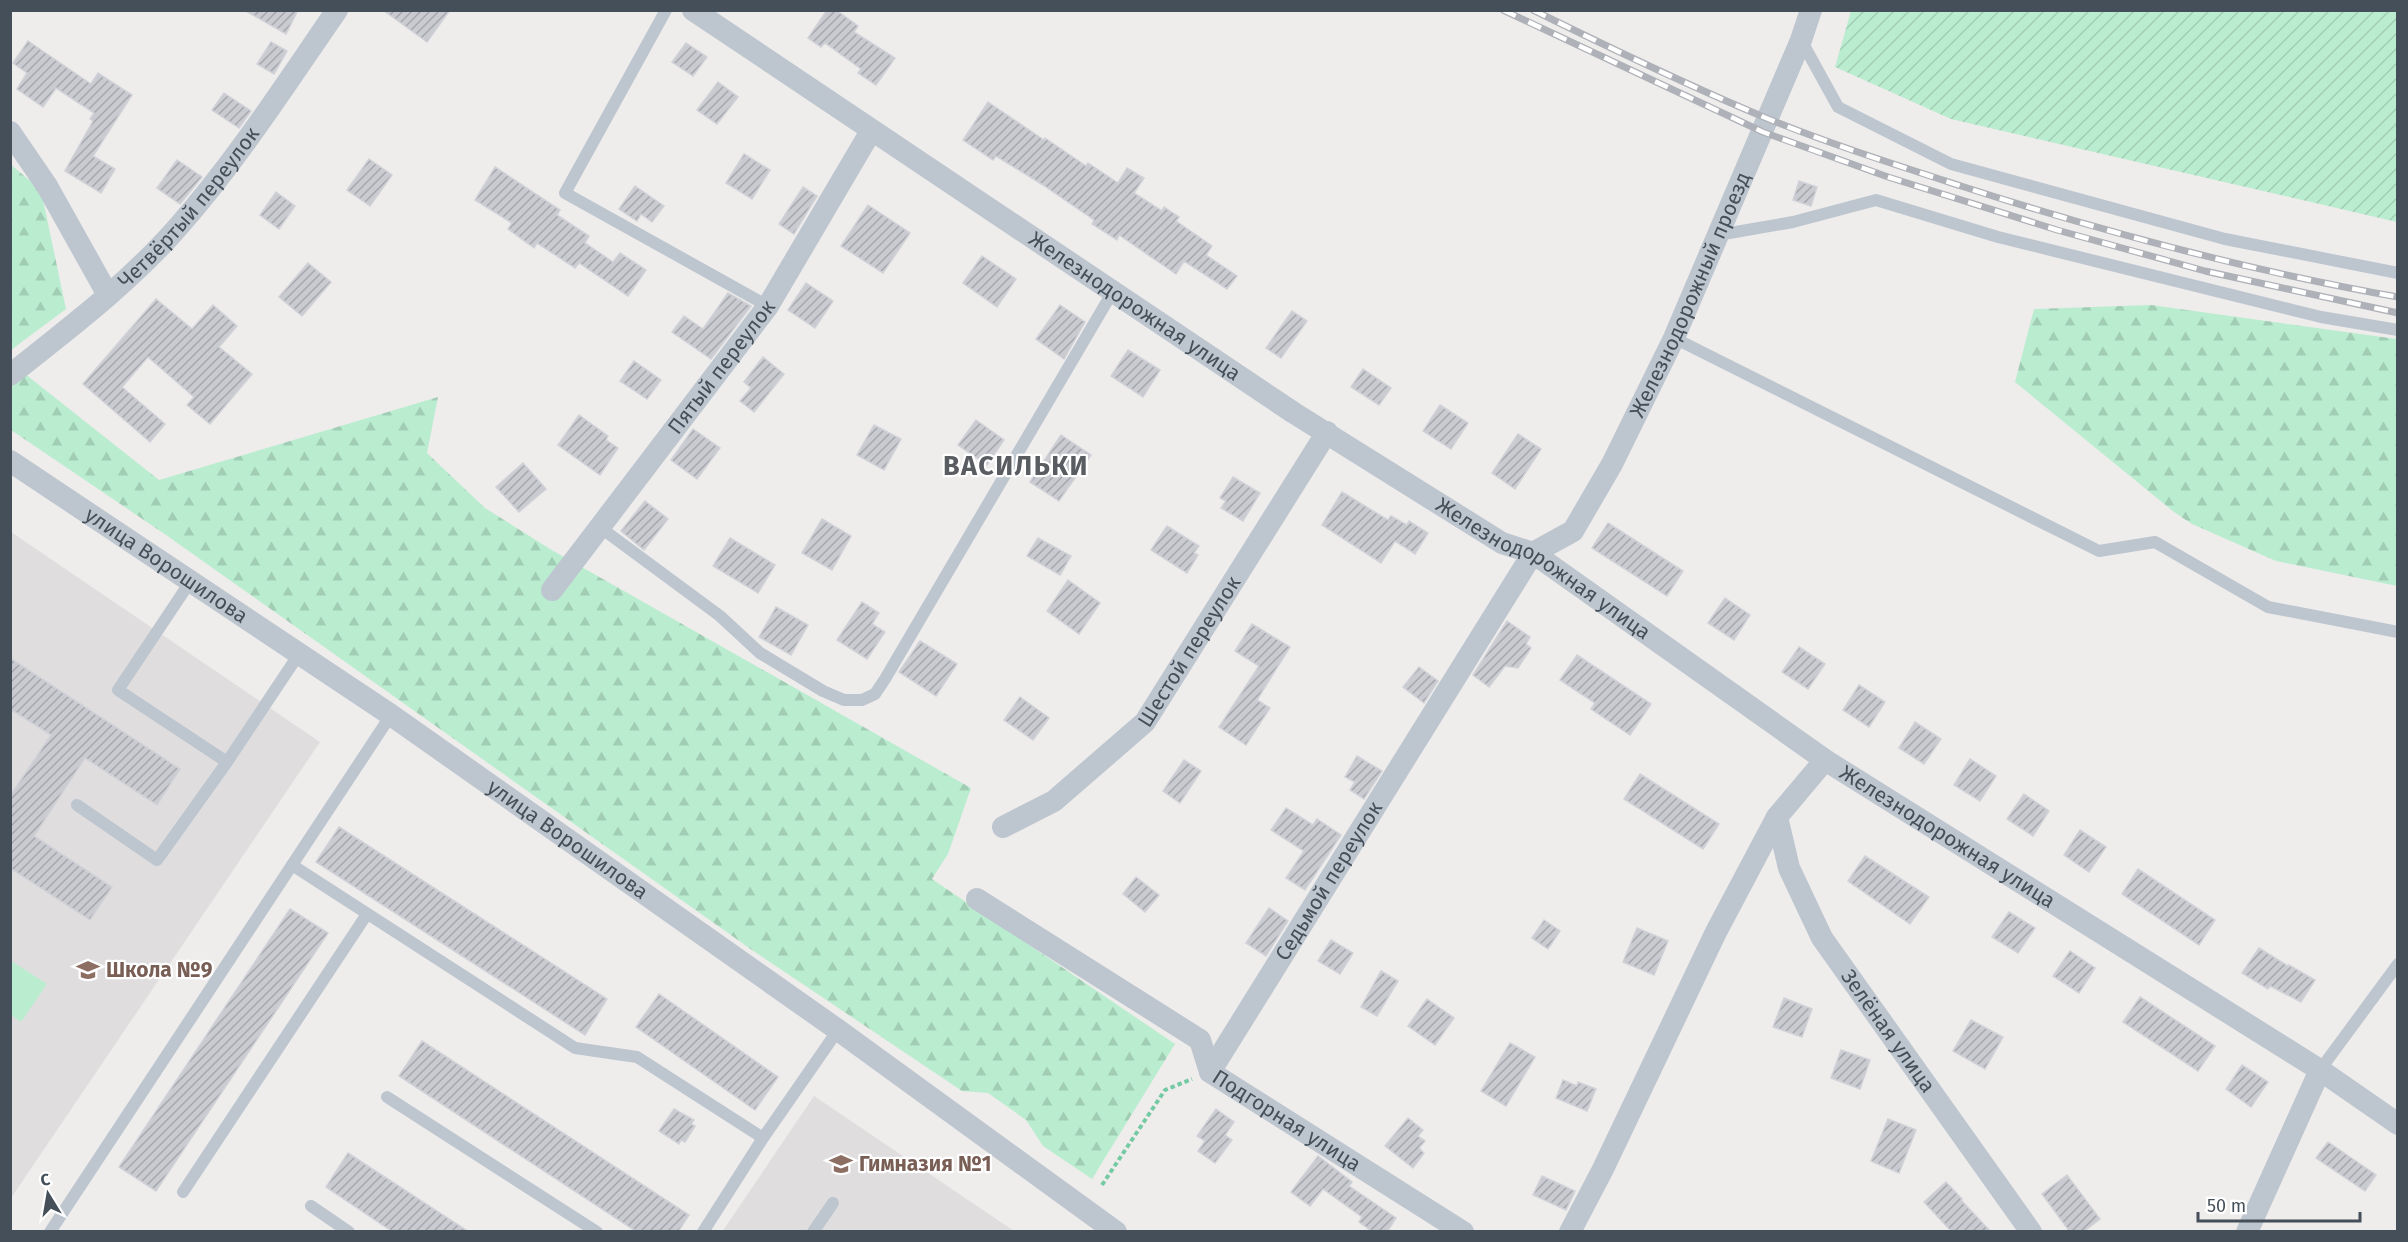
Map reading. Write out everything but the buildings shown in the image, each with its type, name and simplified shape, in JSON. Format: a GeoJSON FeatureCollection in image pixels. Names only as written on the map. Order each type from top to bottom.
{"type":"FeatureCollection","features":[{"type":"Feature","properties":{"kind":"street","name":"Четвёртый переулок"},"geometry":{"type":"LineString","coordinates":[[10,375],[108,295],[177,229],[229,165],[337,10]]}},
{"type":"Feature","properties":{"kind":"street","name":"Железнодорожная улица"},"geometry":{"type":"LineString","coordinates":[[693,10],[1294,413],[1502,543],[1533,553],[1825,760],[2320,1070],[2397,1124]]}},
{"type":"Feature","properties":{"kind":"street","name":"Железнодорожный проезд"},"geometry":{"type":"LineString","coordinates":[[1533,553],[1573,531],[1612,464],[1674,338],[1801,40],[1810,10]]}},
{"type":"Feature","properties":{"kind":"street","name":"Пятый переулок"},"geometry":{"type":"LineString","coordinates":[[552,590],[768,306],[871,131]]}},
{"type":"Feature","properties":{"kind":"street"},"geometry":{"type":"LineString","coordinates":[[10,132],[47,186],[108,295]]}},
{"type":"Feature","properties":{"kind":"street","name":"Шестой переулок"},"geometry":{"type":"LineString","coordinates":[[1003,827],[1054,801],[1145,722],[1327,432]]}},
{"type":"Feature","properties":{"kind":"street","name":"улица Ворошилова"},"geometry":{"type":"LineString","coordinates":[[10,461],[391,716],[838,1030],[1116,1232]]}},
{"type":"Feature","properties":{"kind":"street","name":"Седьмой переулок"},"geometry":{"type":"LineString","coordinates":[[1210,1072],[1533,553]]}},
{"type":"Feature","properties":{"kind":"street"},"geometry":{"type":"LineString","coordinates":[[1570,1232],[1604,1169],[1716,932],[1777,817],[1825,760]]}},
{"type":"Feature","properties":{"kind":"street","name":"Зелёная улица"},"geometry":{"type":"LineString","coordinates":[[1777,817],[1789,868],[1822,938],[2031,1232]]}},
{"type":"Feature","properties":{"kind":"street","name":"Подгорная улица"},"geometry":{"type":"LineString","coordinates":[[977,899],[1200,1041],[1210,1072],[1465,1232]]}},
{"type":"Feature","properties":{"kind":"street"},"geometry":{"type":"LineString","coordinates":[[2247,1232],[2265,1197],[2320,1070]]}},
{"type":"Feature","properties":{"kind":"lane"},"geometry":{"type":"LineString","coordinates":[[666,10],[565,193],[768,306]]}},
{"type":"Feature","properties":{"kind":"lane"},"geometry":{"type":"LineString","coordinates":[[1801,40],[1838,107],[1951,164],[2225,239],[2397,273]]}},
{"type":"Feature","properties":{"kind":"lane"},"geometry":{"type":"LineString","coordinates":[[1718,235],[1792,222],[1875,200],[1998,237],[2320,317],[2397,330]]}},
{"type":"Feature","properties":{"kind":"lane"},"geometry":{"type":"LineString","coordinates":[[601,528],[720,616],[760,653],[823,691],[844,700],[862,700],[874,694],[885,679],[1112,293]]}},
{"type":"Feature","properties":{"kind":"lane"},"geometry":{"type":"LineString","coordinates":[[1674,338],[2098,551],[2155,542],[2268,607],[2397,632]]}},
{"type":"Feature","properties":{"kind":"lane"},"geometry":{"type":"LineString","coordinates":[[190,582],[118,690],[228,762]]}},
{"type":"Feature","properties":{"kind":"lane"},"geometry":{"type":"LineString","coordinates":[[77,805],[157,860],[228,762],[299,654]]}},
{"type":"Feature","properties":{"kind":"lane"},"geometry":{"type":"LineString","coordinates":[[50,1232],[391,716]]}},
{"type":"Feature","properties":{"kind":"lane"},"geometry":{"type":"LineString","coordinates":[[292,865],[575,1048],[637,1057],[762,1138]]}},
{"type":"Feature","properties":{"kind":"lane"},"geometry":{"type":"LineString","coordinates":[[183,1192],[367,914]]}},
{"type":"Feature","properties":{"kind":"lane"},"geometry":{"type":"LineString","coordinates":[[2320,1070],[2397,964]]}},
{"type":"Feature","properties":{"kind":"lane"},"geometry":{"type":"LineString","coordinates":[[703,1232],[762,1138],[838,1030]]}},
{"type":"Feature","properties":{"kind":"lane"},"geometry":{"type":"LineString","coordinates":[[387,1097],[597,1232]]}},
{"type":"Feature","properties":{"kind":"lane"},"geometry":{"type":"LineString","coordinates":[[813,1232],[833,1203]]}},
{"type":"Feature","properties":{"kind":"lane"},"geometry":{"type":"LineString","coordinates":[[311,1206],[349,1232]]}},
{"type":"Feature","properties":{"kind":"path"},"geometry":{"type":"LineString","coordinates":[[1101,1185],[1165,1090],[1210,1072]]}},
{"type":"Feature","properties":{"kind":"shaded area","name":"Школа №9"},"geometry":{"type":"Polygon","coordinates":[[[11,532],[320,742],[11,1198],[11,532]]]}},
{"type":"Feature","properties":{"kind":"shaded area","name":"Гимназия №1"},"geometry":{"type":"Polygon","coordinates":[[[814,1096],[1014,1231],[722,1232],[814,1096]]]}},
{"type":"Feature","properties":{"kind":"green space"},"geometry":{"type":"Polygon","coordinates":[[[1851,11],[2397,11],[2397,222],[1951,119],[1835,67],[1851,11]]]}},
{"type":"Feature","properties":{"kind":"green space"},"geometry":{"type":"Polygon","coordinates":[[[10,164],[41,190],[66,309],[11,350],[10,164]]]}},
{"type":"Feature","properties":{"kind":"green space"},"geometry":{"type":"Polygon","coordinates":[[[2151,305],[2397,339],[2397,586],[2276,561],[2192,524],[2174,512],[2015,382],[2034,309],[2151,305]]]}},
{"type":"Feature","properties":{"kind":"green space"},"geometry":{"type":"Polygon","coordinates":[[[10,362],[159,480],[438,397],[427,453],[485,508],[550,549],[971,788],[948,854],[932,879],[1175,1044],[1092,1179],[1043,1146],[1026,1120],[988,1093],[962,1091],[752,950],[166,535],[11,430],[10,362]]]}},
{"type":"Feature","properties":{"kind":"green space"},"geometry":{"type":"Polygon","coordinates":[[[10,960],[47,984],[21,1022],[11,1015],[10,960]]]}},
{"type":"Feature","properties":{"kind":"railway"},"geometry":{"type":"LineString","coordinates":[[1503,10],[1763,132],[1888,177],[2057,230],[2205,271],[2398,313]]}},
{"type":"Feature","properties":{"kind":"railway"},"geometry":{"type":"LineString","coordinates":[[1533,10],[1649,66],[1766,118],[1888,162],[2015,203],[2178,249],[2232,263],[2398,297]]}},
{"type":"Feature","properties":{"kind":"place","name":"Школа №9"},"geometry":{"type":"Point","coordinates":[88,970]}},
{"type":"Feature","properties":{"kind":"place","name":"Гимназия №1"},"geometry":{"type":"Point","coordinates":[841,1164]}},
{"type":"Feature","properties":{"kind":"district","name":"ВАСИЛЬКИ"},"geometry":{"type":"Point","coordinates":[1016,466]}}]}
